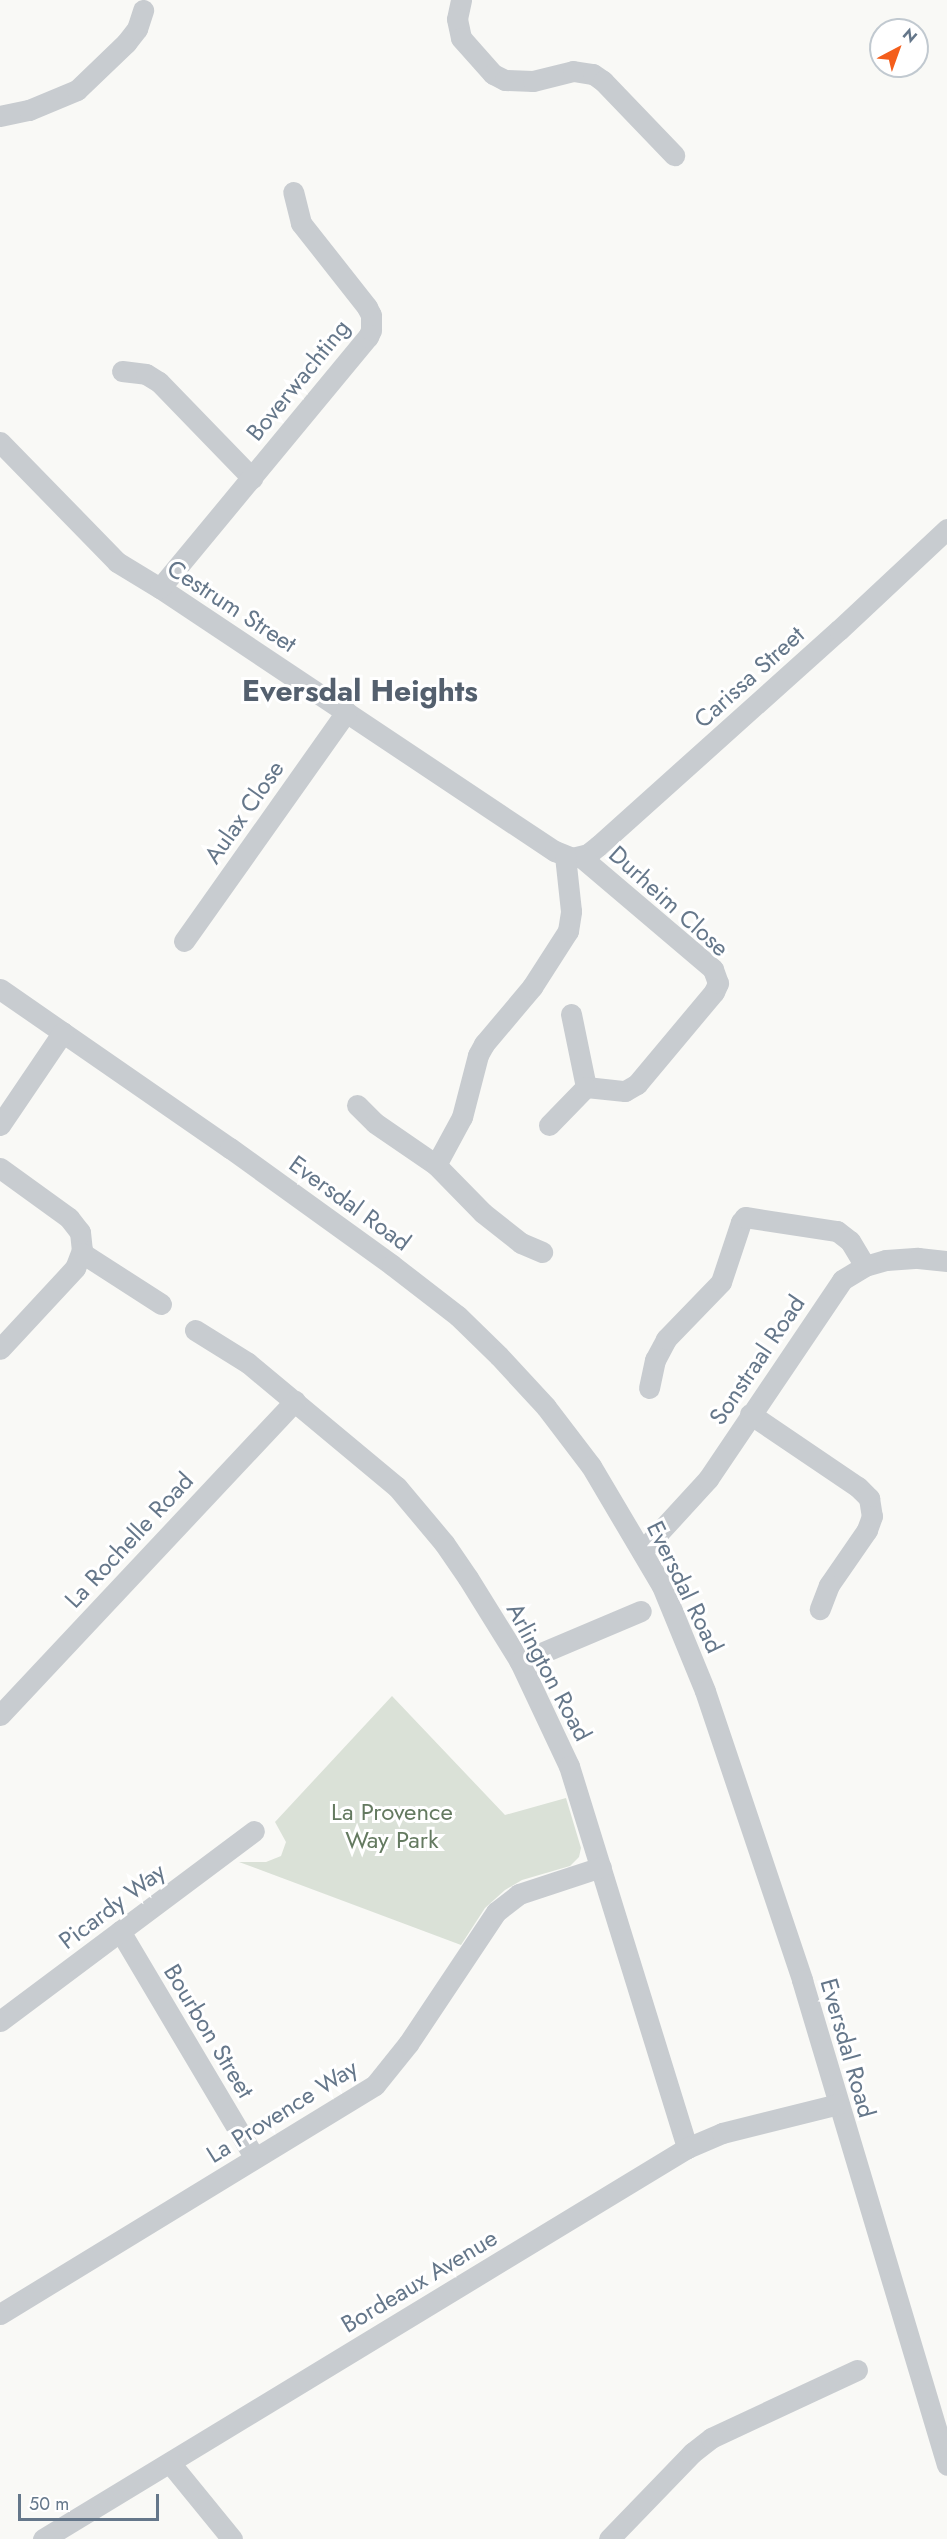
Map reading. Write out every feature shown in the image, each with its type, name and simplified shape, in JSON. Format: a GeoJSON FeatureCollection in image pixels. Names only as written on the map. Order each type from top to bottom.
{"type":"FeatureCollection","features":[{"type":"Feature","properties":{"kind":"street"},"geometry":{"type":"LineString","coordinates":[[461,0],[457,19],[461,38],[493,74],[505,80],[533,81],[573,71],[593,74],[603,81],[674,154]]}},
{"type":"Feature","properties":{"kind":"street"},"geometry":{"type":"LineString","coordinates":[[0,116],[29,110],[77,90],[126,43],[137,29],[143,10]]}},
{"type":"Feature","properties":{"kind":"street","name":"Boverwachting"},"geometry":{"type":"LineString","coordinates":[[160,588],[371,330],[372,322],[367,307],[301,223],[293,192]]}},
{"type":"Feature","properties":{"kind":"street","name":"Boverwachting"},"geometry":{"type":"LineString","coordinates":[[122,371],[146,374],[159,382],[252,478]]}},
{"type":"Feature","properties":{"kind":"street","name":"Cestrum Street"},"geometry":{"type":"LineString","coordinates":[[0,442],[117,562],[573,857]]}},
{"type":"Feature","properties":{"kind":"street","name":"Carissa Street"},"geometry":{"type":"LineString","coordinates":[[573,857],[598,846],[822,645],[947,529]]}},
{"type":"Feature","properties":{"kind":"street","name":"Aulax Close"},"geometry":{"type":"LineString","coordinates":[[184,941],[346,711]]}},
{"type":"Feature","properties":{"kind":"street"},"geometry":{"type":"LineString","coordinates":[[436,1166],[462,1117],[481,1049],[537,980],[568,931],[573,857]]}},
{"type":"Feature","properties":{"kind":"street","name":"Durheim Close"},"geometry":{"type":"LineString","coordinates":[[573,857],[713,969],[718,983],[714,992],[637,1084],[620,1092],[586,1087]]}},
{"type":"Feature","properties":{"kind":"street","name":"Eversdal Road"},"geometry":{"type":"LineString","coordinates":[[0,989],[346,1231],[458,1316],[499,1356],[566,1432],[591,1466],[642,1551],[682,1630],[705,1691],[802,1980],[947,2464]]}},
{"type":"Feature","properties":{"kind":"street"},"geometry":{"type":"LineString","coordinates":[[549,1125],[586,1087],[571,1014]]}},
{"type":"Feature","properties":{"kind":"street"},"geometry":{"type":"LineString","coordinates":[[0,1125],[63,1032]]}},
{"type":"Feature","properties":{"kind":"street"},"geometry":{"type":"LineString","coordinates":[[357,1105],[375,1123],[436,1166],[483,1213],[521,1243],[542,1252]]}},
{"type":"Feature","properties":{"kind":"street"},"geometry":{"type":"LineString","coordinates":[[0,1168],[69,1218],[80,1232],[82,1253],[75,1268],[0,1349]]}},
{"type":"Feature","properties":{"kind":"street"},"geometry":{"type":"LineString","coordinates":[[649,1388],[654,1360],[666,1339],[721,1282],[741,1222],[745,1217],[837,1231],[850,1240],[865,1266]]}},
{"type":"Feature","properties":{"kind":"street"},"geometry":{"type":"LineString","coordinates":[[82,1253],[161,1304]]}},
{"type":"Feature","properties":{"kind":"street","name":"Sonstraal Road"},"geometry":{"type":"LineString","coordinates":[[642,1551],[701,1488],[835,1289],[849,1275],[865,1266],[900,1258],[947,1261]]}},
{"type":"Feature","properties":{"kind":"street","name":"Arlington Road"},"geometry":{"type":"LineString","coordinates":[[195,1330],[248,1363],[397,1487],[444,1543],[520,1662],[561,1745],[687,2148]]}},
{"type":"Feature","properties":{"kind":"street","name":"La Rochelle Road"},"geometry":{"type":"LineString","coordinates":[[0,1715],[295,1401]]}},
{"type":"Feature","properties":{"kind":"street"},"geometry":{"type":"LineString","coordinates":[[750,1414],[858,1487],[869,1498],[872,1516],[867,1530],[829,1586],[820,1609]]}},
{"type":"Feature","properties":{"kind":"street"},"geometry":{"type":"LineString","coordinates":[[520,1662],[640,1611]]}},
{"type":"Feature","properties":{"kind":"street","name":"Picardy Way"},"geometry":{"type":"LineString","coordinates":[[0,2021],[254,1831]]}},
{"type":"Feature","properties":{"kind":"street","name":"La Provence Way"},"geometry":{"type":"LineString","coordinates":[[0,2314],[375,2085],[384,2076],[488,1924],[508,1902],[519,1894],[601,1868]]}},
{"type":"Feature","properties":{"kind":"street","name":"Bourbon Street"},"geometry":{"type":"LineString","coordinates":[[120,1931],[255,2158]]}},
{"type":"Feature","properties":{"kind":"street","name":"Bordeaux Avenue"},"geometry":{"type":"LineString","coordinates":[[43,2539],[687,2148],[722,2133],[838,2104]]}},
{"type":"Feature","properties":{"kind":"street"},"geometry":{"type":"LineString","coordinates":[[609,2539],[692,2453],[711,2438],[856,2370]]}},
{"type":"Feature","properties":{"kind":"street"},"geometry":{"type":"LineString","coordinates":[[170,2463],[232,2539]]}},
{"type":"Feature","properties":{"kind":"green space","name":"La Provence Way Park"},"geometry":{"type":"Polygon","coordinates":[[[392,1696],[505,1815],[566,1798],[581,1848],[579,1857],[570,1866],[522,1880],[505,1890],[485,1908],[461,1945],[239,1862],[266,1862],[281,1856],[286,1842],[275,1822],[392,1696]]]}},
{"type":"Feature","properties":{"kind":"district","name":"Eversdal Heights"},"geometry":{"type":"Point","coordinates":[360,691]}}]}
